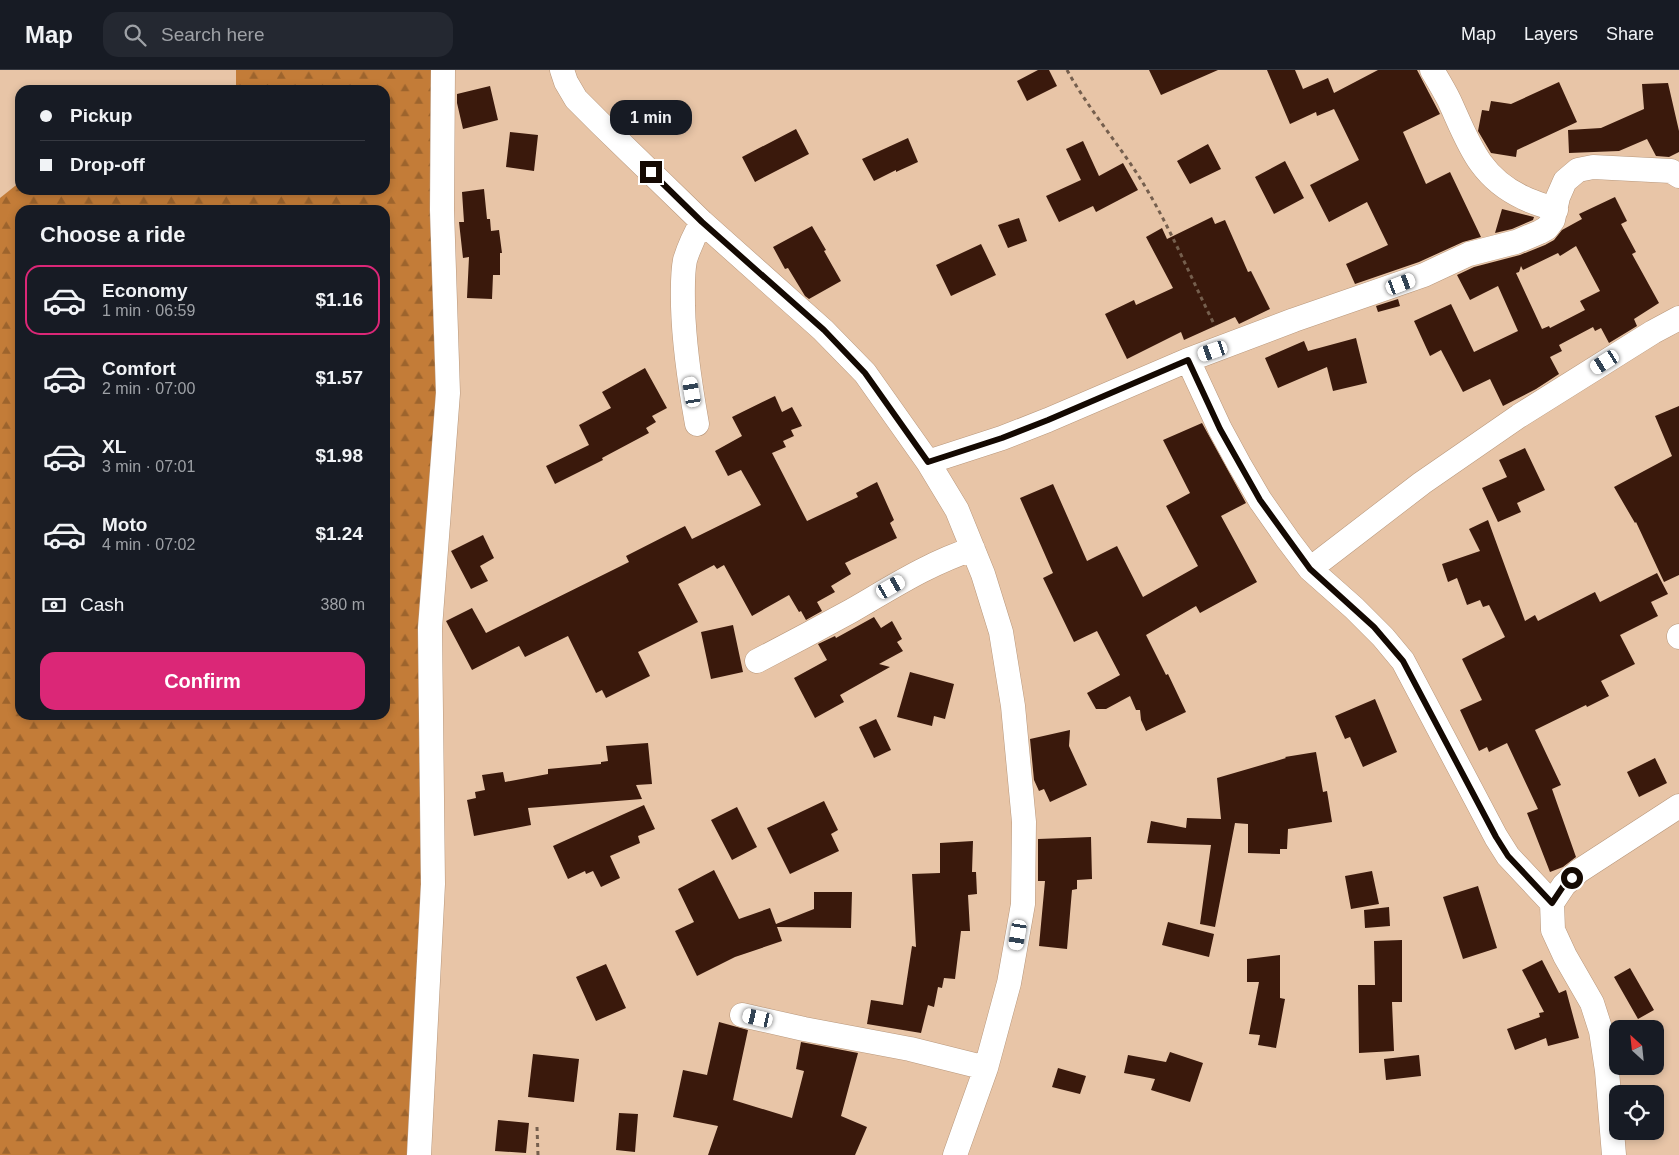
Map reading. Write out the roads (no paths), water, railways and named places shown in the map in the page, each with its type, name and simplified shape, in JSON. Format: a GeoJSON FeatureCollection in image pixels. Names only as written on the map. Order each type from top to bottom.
{"type":"FeatureCollection","features":[{"type":"Feature","properties":{"kind":"street"},"geometry":{"type":"LineString","coordinates":[[419,1155],[433,884],[430,628],[448,393],[442,210],[443,70]]}},
{"type":"Feature","properties":{"kind":"street"},"geometry":{"type":"LineString","coordinates":[[562,70],[566,82],[576,99],[702,222],[824,330],[865,373],[928,462],[957,510],[973,549],[1001,632],[1008,665],[1024,822],[1023,904],[1009,983],[986,1068],[955,1155]]}},
{"type":"Feature","properties":{"kind":"street"},"geometry":{"type":"LineString","coordinates":[[1432,70],[1449,100],[1463,135],[1478,161],[1500,183],[1523,197],[1556,210]]}},
{"type":"Feature","properties":{"kind":"street"},"geometry":{"type":"LineString","coordinates":[[928,462],[1002,438],[1188,360],[1303,316],[1424,275],[1469,254],[1516,242],[1547,228],[1556,210],[1558,197],[1564,182],[1578,170],[1593,167],[1676,168]]}},
{"type":"Feature","properties":{"kind":"street"},"geometry":{"type":"LineString","coordinates":[[697,424],[689,377],[684,329],[683,292],[685,262],[692,241],[702,222]]}},
{"type":"Feature","properties":{"kind":"street"},"geometry":{"type":"LineString","coordinates":[[1310,569],[1422,483],[1520,416],[1679,318]]}},
{"type":"Feature","properties":{"kind":"street"},"geometry":{"type":"LineString","coordinates":[[1188,360],[1220,429],[1260,500],[1310,569],[1372,625],[1403,661],[1496,837],[1508,856],[1552,903]]}},
{"type":"Feature","properties":{"kind":"street"},"geometry":{"type":"LineString","coordinates":[[757,661],[912,575],[953,555],[973,549]]}},
{"type":"Feature","properties":{"kind":"street"},"geometry":{"type":"LineString","coordinates":[[1614,1155],[1607,1071],[1601,1031],[1592,1003],[1565,956],[1553,930],[1552,903],[1564,885],[1579,871],[1679,806]]}},
{"type":"Feature","properties":{"kind":"street"},"geometry":{"type":"LineString","coordinates":[[742,1015],[901,1047],[986,1068]]}}]}
